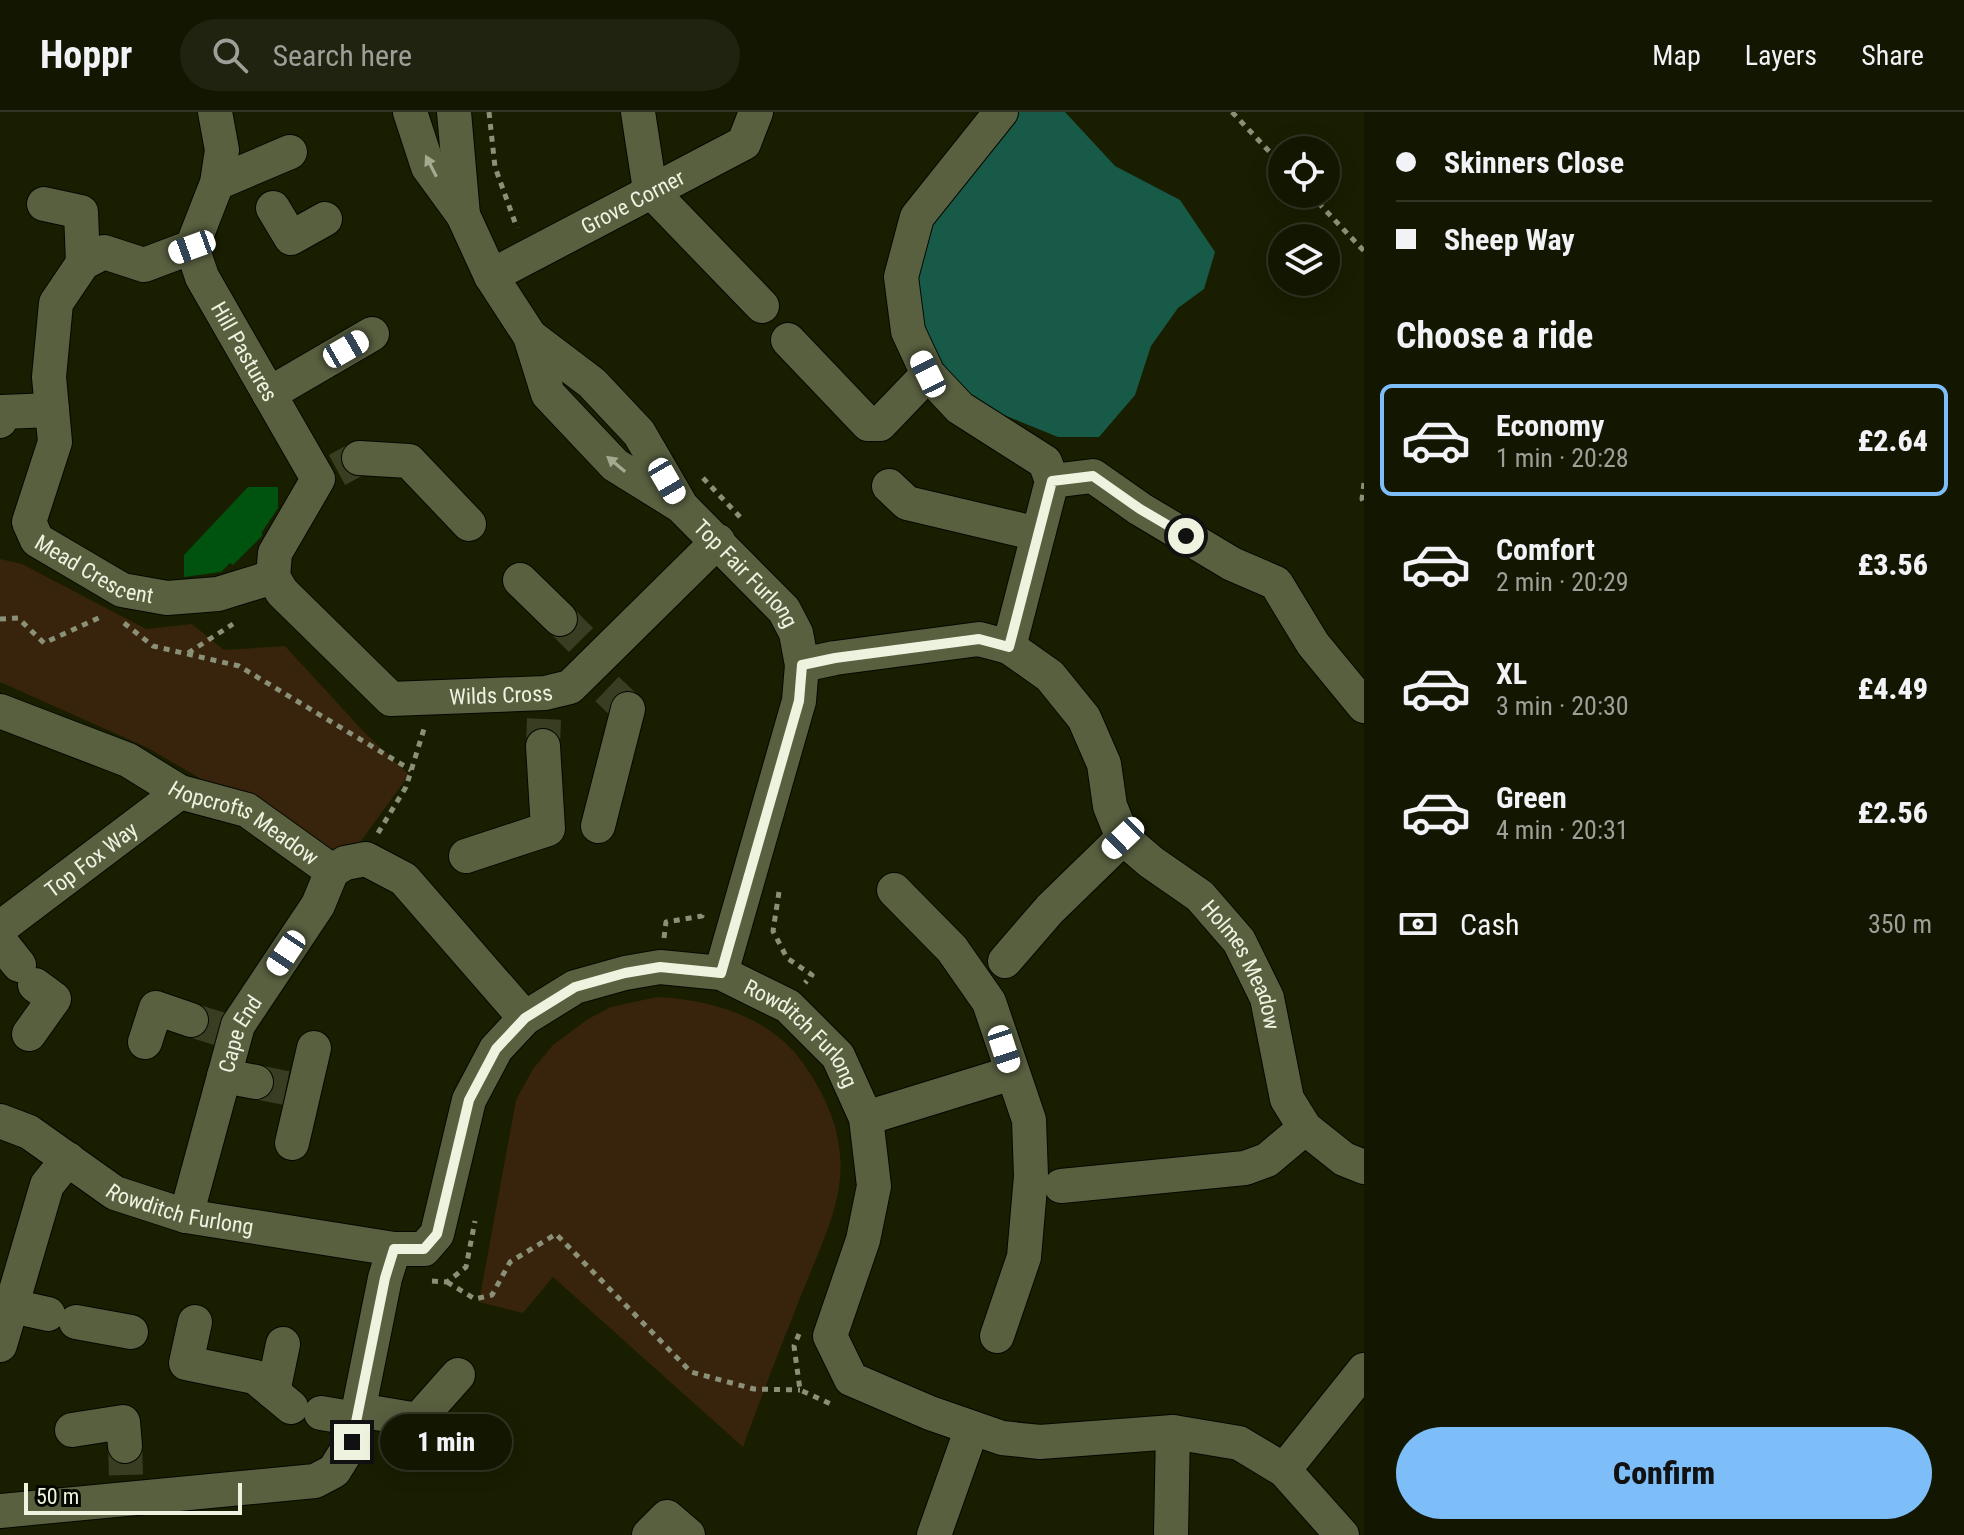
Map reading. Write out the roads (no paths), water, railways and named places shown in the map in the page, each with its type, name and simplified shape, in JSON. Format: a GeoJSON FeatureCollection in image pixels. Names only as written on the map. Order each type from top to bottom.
{"type":"FeatureCollection","features":[{"type":"Feature","properties":{"kind":"street"},"geometry":{"type":"LineString","coordinates":[[44,204],[81,212],[83,263],[104,252],[144,265],[192,247],[217,183],[222,150],[215,112]]}},
{"type":"Feature","properties":{"kind":"street","name":"Top Fair Furlong"},"geometry":{"type":"LineString","coordinates":[[410,112],[428,167],[463,215],[491,276],[530,336],[548,394],[615,465],[681,506],[718,541],[784,610],[796,633],[802,665],[799,701],[721,973]]}},
{"type":"Feature","properties":{"kind":"street","name":"Top Fair Furlong"},"geometry":{"type":"LineString","coordinates":[[454,112],[463,215]]}},
{"type":"Feature","properties":{"kind":"street"},"geometry":{"type":"LineString","coordinates":[[638,112],[650,190],[762,306]]}},
{"type":"Feature","properties":{"kind":"street","name":"Grove Corner"},"geometry":{"type":"LineString","coordinates":[[491,276],[744,143],[756,112]]}},
{"type":"Feature","properties":{"kind":"street"},"geometry":{"type":"LineString","coordinates":[[1001,112],[917,217],[901,277],[908,331],[928,374],[960,408],[1048,472],[1093,476],[1140,509],[1232,564],[1276,583],[1313,644],[1364,706]]}},
{"type":"Feature","properties":{"kind":"street"},"geometry":{"type":"LineString","coordinates":[[261,186],[290,152]]}},
{"type":"Feature","properties":{"kind":"street"},"geometry":{"type":"LineString","coordinates":[[217,183],[261,186]]}},
{"type":"Feature","properties":{"kind":"street"},"geometry":{"type":"LineString","coordinates":[[261,186],[291,238],[325,219]]}},
{"type":"Feature","properties":{"kind":"street","name":"Hill Pastures"},"geometry":{"type":"LineString","coordinates":[[192,247],[202,277],[269,394],[338,469]]}},
{"type":"Feature","properties":{"kind":"street","name":"Mead Crescent"},"geometry":{"type":"LineString","coordinates":[[83,263],[56,303],[49,377],[55,442],[29,522],[37,540],[122,590],[167,598],[218,594],[273,577]]}},
{"type":"Feature","properties":{"kind":"street"},"geometry":{"type":"LineString","coordinates":[[269,394],[372,334]]}},
{"type":"Feature","properties":{"kind":"street"},"geometry":{"type":"LineString","coordinates":[[788,340],[868,424],[880,424],[928,374]]}},
{"type":"Feature","properties":{"kind":"street"},"geometry":{"type":"LineString","coordinates":[[0,421],[2,412],[52,410]]}},
{"type":"Feature","properties":{"kind":"street"},"geometry":{"type":"LineString","coordinates":[[273,577],[275,553],[338,469],[409,461],[469,524]]}},
{"type":"Feature","properties":{"kind":"street"},"geometry":{"type":"LineString","coordinates":[[802,665],[979,639],[1009,647],[1038,534],[1048,472]]}},
{"type":"Feature","properties":{"kind":"street"},"geometry":{"type":"LineString","coordinates":[[889,486],[907,503],[1038,534]]}},
{"type":"Feature","properties":{"kind":"street","name":"Wilds Cross"},"geometry":{"type":"LineString","coordinates":[[273,577],[282,592],[391,699],[433,697],[544,719],[570,687],[718,541]]}},
{"type":"Feature","properties":{"kind":"street"},"geometry":{"type":"LineString","coordinates":[[520,580],[593,664],[598,826]]}},
{"type":"Feature","properties":{"kind":"street","name":"Holmes Meadow"},"geometry":{"type":"LineString","coordinates":[[1009,647],[1050,676],[1084,718],[1104,764],[1110,806],[1123,838],[1200,896],[1239,941],[1267,998],[1287,1099],[1305,1128],[1344,1159],[1364,1167]]}},
{"type":"Feature","properties":{"kind":"street","name":"Hopcrofts Meadow"},"geometry":{"type":"LineString","coordinates":[[0,711],[128,760],[180,792],[247,810],[332,871],[345,863],[366,859],[404,879],[525,1018]]}},
{"type":"Feature","properties":{"kind":"street"},"geometry":{"type":"LineString","coordinates":[[466,856],[548,829],[544,719]]}},
{"type":"Feature","properties":{"kind":"street","name":"Top Fox Way"},"geometry":{"type":"LineString","coordinates":[[0,928],[180,792]]}},
{"type":"Feature","properties":{"kind":"street"},"geometry":{"type":"LineString","coordinates":[[1005,961],[1050,909],[1123,838]]}},
{"type":"Feature","properties":{"kind":"street","name":"Cape End"},"geometry":{"type":"LineString","coordinates":[[216,1027],[238,1025],[318,905],[332,871]]}},
{"type":"Feature","properties":{"kind":"street"},"geometry":{"type":"LineString","coordinates":[[894,890],[952,949],[989,1002],[1029,1120],[1031,1176],[1024,1257],[997,1336]]}},
{"type":"Feature","properties":{"kind":"street"},"geometry":{"type":"LineString","coordinates":[[18,964],[54,999],[29,1034]]}},
{"type":"Feature","properties":{"kind":"street","name":"Rowditch Furlong"},"geometry":{"type":"LineString","coordinates":[[0,1121],[29,1132],[115,1193],[186,1216],[389,1263],[424,1249],[437,1234],[469,1100],[496,1049],[525,1018],[575,987],[625,973],[660,967],[721,973],[788,1006],[838,1056],[866,1118],[874,1186],[863,1240],[830,1336],[851,1379],[1002,1438],[1040,1442],[1173,1432],[1239,1443],[1284,1470],[1342,1535]]}},
{"type":"Feature","properties":{"kind":"street"},"geometry":{"type":"LineString","coordinates":[[145,1042],[156,1008],[216,1027]]}},
{"type":"Feature","properties":{"kind":"street","name":"Cape End"},"geometry":{"type":"LineString","coordinates":[[186,1216],[267,1084],[216,1027]]}},
{"type":"Feature","properties":{"kind":"street"},"geometry":{"type":"LineString","coordinates":[[292,1143],[267,1084],[314,1048]]}},
{"type":"Feature","properties":{"kind":"street"},"geometry":{"type":"LineString","coordinates":[[866,1118],[1012,1073]]}},
{"type":"Feature","properties":{"kind":"street"},"geometry":{"type":"LineString","coordinates":[[1061,1186],[1245,1168],[1267,1160],[1305,1128]]}},
{"type":"Feature","properties":{"kind":"street"},"geometry":{"type":"LineString","coordinates":[[68,1159],[47,1185],[5,1319],[62,1318],[131,1332]]}},
{"type":"Feature","properties":{"kind":"street"},"geometry":{"type":"LineString","coordinates":[[0,1511],[126,1473],[315,1481],[334,1471],[352,1442],[389,1263]]}},
{"type":"Feature","properties":{"kind":"street"},"geometry":{"type":"LineString","coordinates":[[195,1322],[186,1363],[255,1377],[295,1404],[418,1420],[458,1375]]}},
{"type":"Feature","properties":{"kind":"street"},"geometry":{"type":"LineString","coordinates":[[283,1344],[295,1404]]}},
{"type":"Feature","properties":{"kind":"street"},"geometry":{"type":"LineString","coordinates":[[1284,1470],[1364,1370]]}},
{"type":"Feature","properties":{"kind":"street"},"geometry":{"type":"LineString","coordinates":[[72,1430],[123,1422],[126,1473]]}},
{"type":"Feature","properties":{"kind":"street"},"geometry":{"type":"LineString","coordinates":[[934,1535],[972,1428]]}},
{"type":"Feature","properties":{"kind":"street"},"geometry":{"type":"LineString","coordinates":[[1171,1535],[1173,1432]]}},
{"type":"Feature","properties":{"kind":"street"},"geometry":{"type":"LineString","coordinates":[[649,1535],[667,1517],[688,1535]]}},
{"type":"Feature","properties":{"kind":"tunnel"},"geometry":{"type":"LineString","coordinates":[[337,470],[359,458]]}},
{"type":"Feature","properties":{"kind":"tunnel"},"geometry":{"type":"LineString","coordinates":[[560,619],[581,640]]}},
{"type":"Feature","properties":{"kind":"tunnel"},"geometry":{"type":"LineString","coordinates":[[607,689],[628,709]]}},
{"type":"Feature","properties":{"kind":"tunnel"},"geometry":{"type":"LineString","coordinates":[[543,746],[544,719]]}},
{"type":"Feature","properties":{"kind":"tunnel"},"geometry":{"type":"LineString","coordinates":[[191,1020],[220,1029]]}},
{"type":"Feature","properties":{"kind":"tunnel"},"geometry":{"type":"LineString","coordinates":[[256,1082],[286,1088]]}},
{"type":"Feature","properties":{"kind":"tunnel"},"geometry":{"type":"LineString","coordinates":[[125,1446],[126,1475]]}}]}
